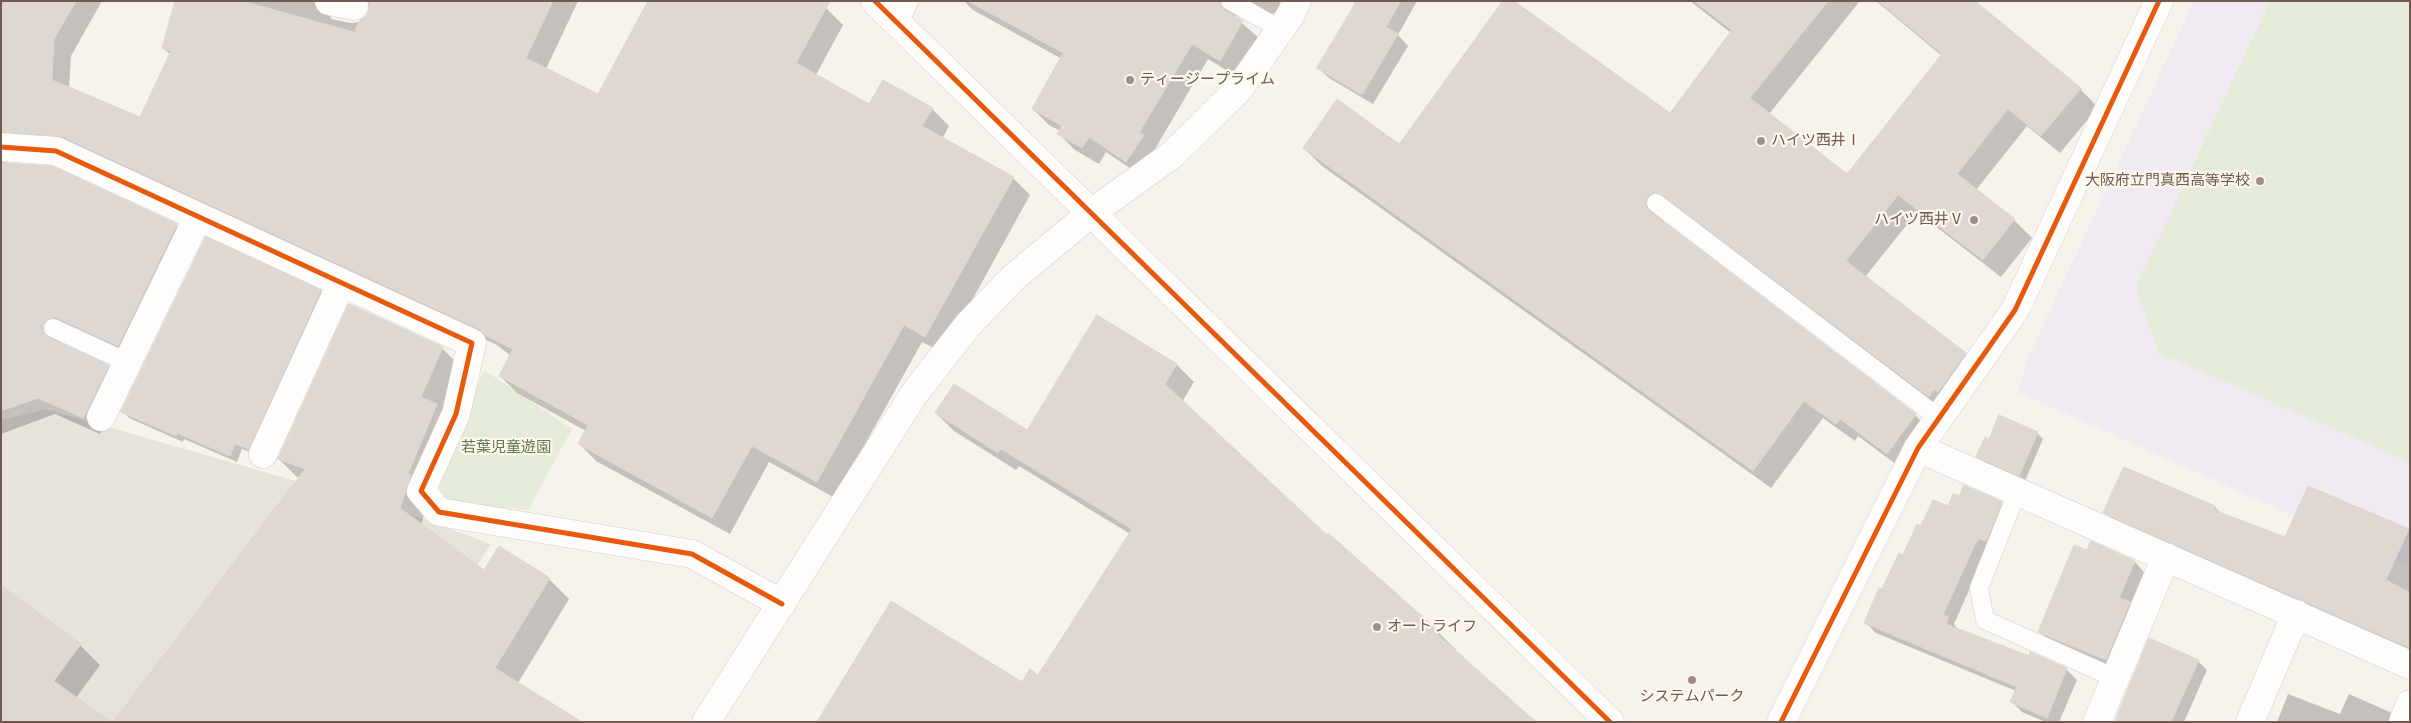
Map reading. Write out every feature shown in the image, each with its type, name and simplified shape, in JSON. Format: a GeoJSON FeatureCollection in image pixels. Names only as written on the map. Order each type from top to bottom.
{"type":"FeatureCollection","features":[{"type":"Feature","properties":{"kind":"street"},"geometry":{"type":"LineString","coordinates":[[875,1],[899,11],[1090,214],[1610,722]]}},
{"type":"Feature","properties":{"kind":"street"},"geometry":{"type":"LineString","coordinates":[[706,722],[914,394],[968,325],[1014,278],[1090,214],[1173,154],[1238,90],[1297,1]]}},
{"type":"Feature","properties":{"kind":"street"},"geometry":{"type":"LineString","coordinates":[[1781,722],[1918,448],[2015,310],[2159,1]]}},
{"type":"Feature","properties":{"kind":"street"},"geometry":{"type":"LineString","coordinates":[[1,147],[56,151],[472,344],[456,414],[421,491],[439,512],[692,554],[782,604]]}},
{"type":"Feature","properties":{"kind":"street"},"geometry":{"type":"LineString","coordinates":[[101,417],[198,217]]}},
{"type":"Feature","properties":{"kind":"street"},"geometry":{"type":"LineString","coordinates":[[263,454],[341,284]]}},
{"type":"Feature","properties":{"kind":"street"},"geometry":{"type":"LineString","coordinates":[[1918,448],[2410,664]]}},
{"type":"Feature","properties":{"kind":"street"},"geometry":{"type":"LineString","coordinates":[[2096,722],[2166,557]]}},
{"type":"Feature","properties":{"kind":"street"},"geometry":{"type":"LineString","coordinates":[[2250,722],[2296,614]]}},
{"type":"Feature","properties":{"kind":"street"},"geometry":{"type":"LineString","coordinates":[[2402,722],[2410,704]]}},
{"type":"Feature","properties":{"kind":"lane"},"geometry":{"type":"LineString","coordinates":[[1230,1],[1280,29]]}},
{"type":"Feature","properties":{"kind":"lane"},"geometry":{"type":"LineString","coordinates":[[1656,203],[1939,418]]}},
{"type":"Feature","properties":{"kind":"lane"},"geometry":{"type":"LineString","coordinates":[[53,328],[127,362]]}},
{"type":"Feature","properties":{"kind":"lane"},"geometry":{"type":"LineString","coordinates":[[2017,492],[1979,588],[1985,620],[2115,678]]}},
{"type":"Feature","properties":{"kind":"shaded area","name":"大阪府立門真西高等学校"},"geometry":{"type":"Polygon","coordinates":[[[2194,1],[2410,1],[2410,568],[2018,392],[2027,360],[2194,1]]]}},
{"type":"Feature","properties":{"kind":"shaded area"},"geometry":{"type":"Polygon","coordinates":[[[46,409],[410,514],[491,544],[375,722],[1,722],[1,420],[46,409]]]}},
{"type":"Feature","properties":{"kind":"green space"},"geometry":{"type":"Polygon","coordinates":[[[2270,1],[2410,1],[2410,462],[2159,353],[2136,287],[2270,1]]]}},
{"type":"Feature","properties":{"kind":"green space","name":"若葉児童遊園"},"geometry":{"type":"Polygon","coordinates":[[[484,370],[572,429],[528,510],[450,504],[437,485],[484,370]]]}},
{"type":"Feature","properties":{"kind":"building"},"geometry":{"type":"Polygon","coordinates":[[[3,1],[76,1],[54,39],[52,80],[140,117],[171,51],[162,48],[175,1],[242,1],[354,32],[360,20],[366,16],[369,10],[369,1],[553,1],[526,58],[598,94],[648,1],[830,1],[796,63],[869,104],[883,80],[933,108],[922,126],[1014,177],[925,337],[904,325],[817,482],[752,446],[712,518],[578,444],[588,425],[499,376],[513,349],[486,336],[479,329],[63,137],[1,132],[1,29],[3,1]]]}},
{"type":"Feature","properties":{"kind":"building"},"geometry":{"type":"Polygon","coordinates":[[[968,1],[1219,1],[1224,10],[1243,21],[1220,61],[1192,44],[1139,133],[1144,135],[1126,162],[1089,137],[1082,148],[1057,134],[1062,126],[1032,109],[1063,53],[968,1]]]}},
{"type":"Feature","properties":{"kind":"building"},"geometry":{"type":"Polygon","coordinates":[[[1357,1],[1401,1],[1386,27],[1398,34],[1362,95],[1317,68],[1357,1]]]}},
{"type":"Feature","properties":{"kind":"building"},"geometry":{"type":"Polygon","coordinates":[[[1503,1],[1514,1],[1670,113],[1732,30],[1694,1],[1828,1],[1750,98],[1847,174],[1942,54],[1878,1],[1975,1],[2081,88],[2041,136],[2008,109],[1957,174],[2015,219],[1983,260],[1898,195],[1846,261],[1966,353],[1938,392],[1934,389],[1929,397],[1662,195],[1652,193],[1647,197],[1646,207],[1650,211],[1916,414],[1887,454],[1840,419],[1836,424],[1804,401],[1753,471],[1303,148],[1337,99],[1399,144],[1503,1]]]}},
{"type":"Feature","properties":{"kind":"building"},"geometry":{"type":"Polygon","coordinates":[[[1,163],[52,166],[177,224],[118,346],[57,318],[52,318],[44,323],[43,329],[48,337],[109,365],[83,418],[38,398],[1,411],[1,163]]]}},
{"type":"Feature","properties":{"kind":"building"},"geometry":{"type":"Polygon","coordinates":[[[206,237],[321,290],[249,449],[235,444],[230,456],[177,433],[176,436],[121,412],[206,237]]]}},
{"type":"Feature","properties":{"kind":"building"},"geometry":{"type":"Polygon","coordinates":[[[349,304],[443,347],[421,397],[437,404],[408,474],[411,475],[400,508],[484,570],[499,546],[550,578],[495,668],[582,722],[113,722],[305,469],[278,459],[349,304]]]}},
{"type":"Feature","properties":{"kind":"building"},"geometry":{"type":"Polygon","coordinates":[[[1097,315],[1177,364],[1165,384],[1327,535],[1328,533],[1439,631],[1437,634],[1536,722],[817,722],[891,601],[1022,682],[1030,669],[1038,675],[1132,529],[1001,449],[998,453],[935,413],[954,384],[1027,430],[1097,315]]]}},
{"type":"Feature","properties":{"kind":"building"},"geometry":{"type":"Polygon","coordinates":[[[1999,415],[2038,432],[2019,476],[1976,457],[1985,437],[1989,439],[1999,415]]]}},
{"type":"Feature","properties":{"kind":"building"},"geometry":{"type":"Polygon","coordinates":[[[2124,467],[2215,506],[2214,510],[2285,537],[2308,486],[2409,529],[2386,580],[2410,593],[2410,648],[2103,513],[2124,467]]]}},
{"type":"Feature","properties":{"kind":"building"},"geometry":{"type":"Polygon","coordinates":[[[1964,485],[2002,502],[1986,541],[1979,539],[1975,544],[1943,615],[1949,617],[1946,624],[2029,656],[2030,652],[2067,668],[2047,718],[2010,702],[2017,687],[1864,623],[1879,588],[1882,589],[1899,553],[1903,555],[1917,524],[1921,526],[1933,500],[1948,506],[1953,494],[1959,496],[1964,485]]]}},
{"type":"Feature","properties":{"kind":"building"},"geometry":{"type":"Polygon","coordinates":[[[2091,541],[2135,561],[2119,598],[2130,602],[2106,660],[2038,632],[2074,545],[2087,550],[2091,541]]]}},
{"type":"Feature","properties":{"kind":"building"},"geometry":{"type":"Polygon","coordinates":[[[1,585],[81,644],[54,681],[111,722],[1,722],[1,585]]]}},
{"type":"Feature","properties":{"kind":"building"},"geometry":{"type":"Polygon","coordinates":[[[2149,638],[2199,660],[2171,722],[2115,722],[2149,638]]]}},
{"type":"Feature","properties":{"kind":"cycle path"},"geometry":{"type":"LineString","coordinates":[[875,1],[1610,722]]}},
{"type":"Feature","properties":{"kind":"cycle path"},"geometry":{"type":"LineString","coordinates":[[1781,722],[1918,448],[2015,310],[2159,1]]}},
{"type":"Feature","properties":{"kind":"cycle path"},"geometry":{"type":"LineString","coordinates":[[1,147],[56,151],[472,343],[456,414],[421,491],[439,512],[692,554],[782,604]]}},
{"type":"Feature","properties":{"kind":"place","name":"ティージープライム"},"geometry":{"type":"Point","coordinates":[1130,80]}},
{"type":"Feature","properties":{"kind":"place","name":"ハイツ西井Ⅰ"},"geometry":{"type":"Point","coordinates":[1761,141]}},
{"type":"Feature","properties":{"kind":"place","name":"大阪府立門真西高等学校"},"geometry":{"type":"Point","coordinates":[2260,181]}},
{"type":"Feature","properties":{"kind":"place","name":"ハイツ西井Ⅴ"},"geometry":{"type":"Point","coordinates":[1974,220]}},
{"type":"Feature","properties":{"kind":"place","name":"オートライフ"},"geometry":{"type":"Point","coordinates":[1377,627]}},
{"type":"Feature","properties":{"kind":"place","name":"システムパーク"},"geometry":{"type":"Point","coordinates":[1692,680]}}]}
